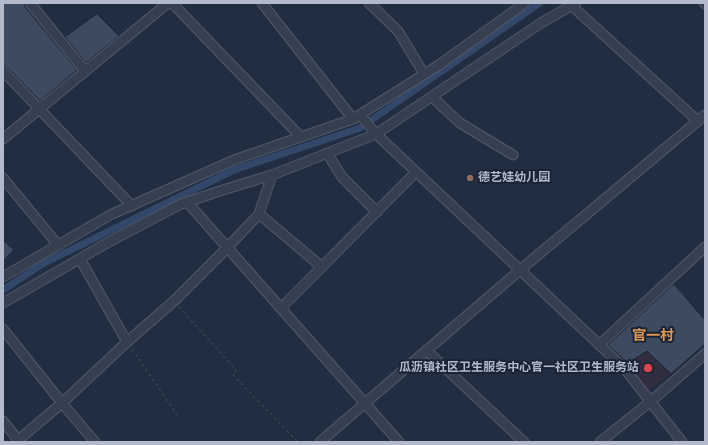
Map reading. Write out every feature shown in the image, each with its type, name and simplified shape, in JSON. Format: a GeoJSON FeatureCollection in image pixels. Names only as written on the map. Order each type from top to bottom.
{"type":"FeatureCollection","features":[{"type":"Feature","properties":{"kind":"street"},"geometry":{"type":"LineString","coordinates":[[30,3],[85,71]]}},
{"type":"Feature","properties":{"kind":"street"},"geometry":{"type":"LineString","coordinates":[[3,139],[85,71],[158,6],[168,3]]}},
{"type":"Feature","properties":{"kind":"street"},"geometry":{"type":"LineString","coordinates":[[172,3],[301,137]]}},
{"type":"Feature","properties":{"kind":"street"},"geometry":{"type":"LineString","coordinates":[[262,3],[357,117],[625,369],[682,442]]}},
{"type":"Feature","properties":{"kind":"street"},"geometry":{"type":"LineString","coordinates":[[369,3],[398,31],[424,74]]}},
{"type":"Feature","properties":{"kind":"street"},"geometry":{"type":"LineString","coordinates":[[3,277],[110,216],[132,206],[234,160],[357,117],[424,74],[525,3]]}},
{"type":"Feature","properties":{"kind":"street"},"geometry":{"type":"LineString","coordinates":[[3,303],[107,243],[187,202],[226,188],[272,175],[376,134],[541,23],[574,4],[701,118],[520,270],[320,442]]}},
{"type":"Feature","properties":{"kind":"street"},"geometry":{"type":"LineString","coordinates":[[3,71],[132,206]]}},
{"type":"Feature","properties":{"kind":"street"},"geometry":{"type":"LineString","coordinates":[[432,97],[460,123],[512,155]]}},
{"type":"Feature","properties":{"kind":"street"},"geometry":{"type":"LineString","coordinates":[[327,154],[342,177],[377,212]]}},
{"type":"Feature","properties":{"kind":"street"},"geometry":{"type":"LineString","coordinates":[[281,308],[416,172]]}},
{"type":"Feature","properties":{"kind":"street"},"geometry":{"type":"LineString","coordinates":[[3,421],[17,441],[62,403],[127,342],[174,301],[259,214],[272,175]]}},
{"type":"Feature","properties":{"kind":"street"},"geometry":{"type":"LineString","coordinates":[[3,178],[58,246]]}},
{"type":"Feature","properties":{"kind":"street"},"geometry":{"type":"LineString","coordinates":[[187,202],[399,442]]}},
{"type":"Feature","properties":{"kind":"street"},"geometry":{"type":"LineString","coordinates":[[259,214],[322,267]]}},
{"type":"Feature","properties":{"kind":"street"},"geometry":{"type":"LineString","coordinates":[[599,345],[705,247]]}},
{"type":"Feature","properties":{"kind":"street"},"geometry":{"type":"LineString","coordinates":[[80,259],[127,342]]}},
{"type":"Feature","properties":{"kind":"street"},"geometry":{"type":"LineString","coordinates":[[3,329],[95,442]]}},
{"type":"Feature","properties":{"kind":"street"},"geometry":{"type":"LineString","coordinates":[[427,351],[524,442]]}},
{"type":"Feature","properties":{"kind":"street"},"geometry":{"type":"LineString","coordinates":[[600,442],[650,402],[705,354]]}},
{"type":"Feature","properties":{"kind":"path"},"geometry":{"type":"LineString","coordinates":[[174,301],[236,370],[233,375],[298,442]]}},
{"type":"Feature","properties":{"kind":"path"},"geometry":{"type":"LineString","coordinates":[[127,342],[177,414]]}},
{"type":"Feature","properties":{"kind":"shaded area","name":"瓜沥镇社区卫生服务中心官一社区卫生服务站"},"geometry":{"type":"Polygon","coordinates":[[[647,351],[671,374],[648,390],[628,363],[647,351]]]}},
{"type":"Feature","properties":{"kind":"building"},"geometry":{"type":"Polygon","coordinates":[[[6,3],[24,3],[25,7],[77,70],[40,101],[7,67],[3,65],[3,5],[6,3]]]}},
{"type":"Feature","properties":{"kind":"building"},"geometry":{"type":"Polygon","coordinates":[[[97,14],[119,36],[86,63],[65,37],[97,14]]]}},
{"type":"Feature","properties":{"kind":"building"},"geometry":{"type":"Polygon","coordinates":[[[3,240],[14,250],[3,261],[3,240]]]}},
{"type":"Feature","properties":{"kind":"building"},"geometry":{"type":"Polygon","coordinates":[[[674,284],[705,320],[705,344],[671,374],[647,351],[628,363],[608,345],[674,284]]]}},
{"type":"Feature","properties":{"kind":"waterway"},"geometry":{"type":"LineString","coordinates":[[3,290],[44,263],[234,170],[360,128],[540,3]]}},
{"type":"Feature","properties":{"kind":"place","name":"德艺娃幼儿园"},"geometry":{"type":"Point","coordinates":[470,178]}},
{"type":"Feature","properties":{"kind":"place","name":"瓜沥镇社区卫生服务中心官一社区卫生服务站"},"geometry":{"type":"Point","coordinates":[648,368]}},
{"type":"Feature","properties":{"kind":"district","name":"官一村"},"geometry":{"type":"Point","coordinates":[653,336]}}]}
